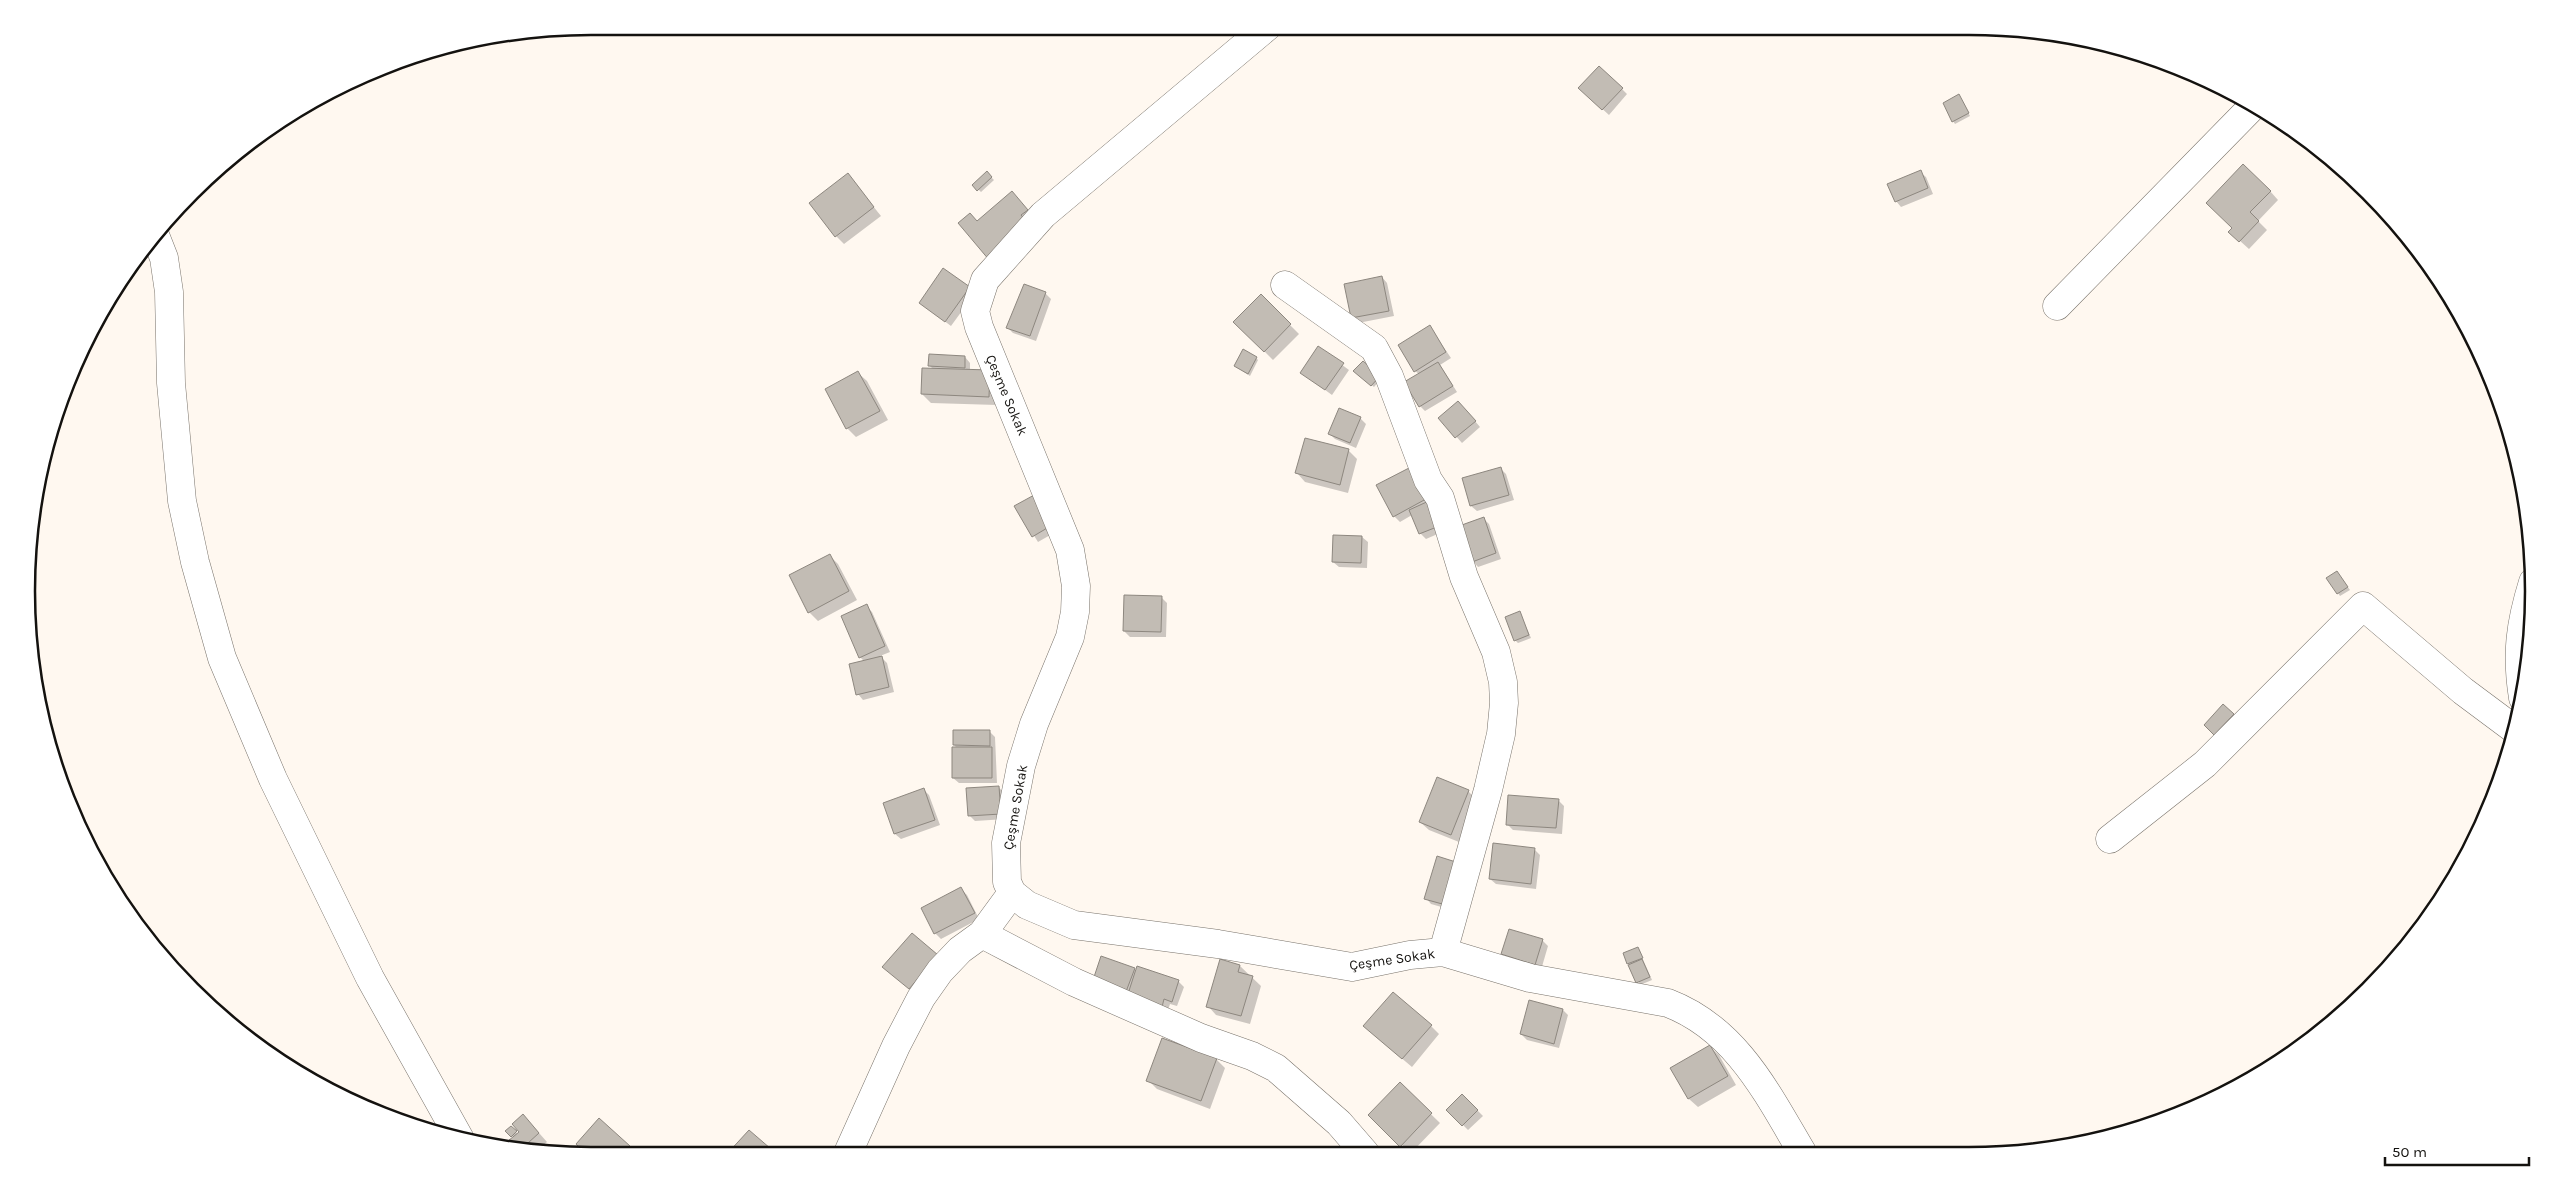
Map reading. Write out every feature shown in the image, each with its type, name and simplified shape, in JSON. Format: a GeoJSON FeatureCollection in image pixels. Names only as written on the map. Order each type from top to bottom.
{"type":"FeatureCollection","features":[{"type":"Feature","properties":{"kind":"street","name":"Çeşme Sokak"},"geometry":{"type":"LineString","coordinates":[[1257,35],[1043,215],[985,280],[979,296],[975,311],[979,327],[1067,542],[1076,586],[1075,612],[1070,638],[1034,724],[1021,766],[1006,843],[1007,882],[1012,892],[1027,905],[1074,925],[1218,944],[1352,967],[1410,955],[1442,952],[1530,978],[1660,1002],[1686,1010],[1705,1021],[1740,1054],[1755,1073],[1799,1147]]}},
{"type":"Feature","properties":{"kind":"street"},"geometry":{"type":"LineString","coordinates":[[2057,306],[2249,110]]}},
{"type":"Feature","properties":{"kind":"street"},"geometry":{"type":"LineString","coordinates":[[158,243],[164,258],[169,292],[171,383],[182,501],[195,562],[222,658],[273,779],[370,978],[455,1130]]}},
{"type":"Feature","properties":{"kind":"street"},"geometry":{"type":"LineString","coordinates":[[1285,286],[1374,348],[1389,376],[1428,480],[1445,512],[1464,577],[1496,652],[1503,682],[1504,703],[1501,734],[1480,818],[1442,952]]}},
{"type":"Feature","properties":{"kind":"street"},"geometry":{"type":"LineString","coordinates":[[2110,839],[2205,764],[2363,606],[2463,691],[2508,725]]}},
{"type":"Feature","properties":{"kind":"street"},"geometry":{"type":"LineString","coordinates":[[2519,671],[2518,641],[2524,615]]}},
{"type":"Feature","properties":{"kind":"street"},"geometry":{"type":"LineString","coordinates":[[851,1147],[896,1046],[921,998],[940,971],[960,950],[982,934],[1012,892]]}},
{"type":"Feature","properties":{"kind":"street"},"geometry":{"type":"LineString","coordinates":[[982,934],[1083,986],[1201,1038],[1252,1056],[1276,1068],[1339,1123],[1360,1147]]}},
{"type":"Feature","properties":{"kind":"building"},"geometry":{"type":"Polygon","coordinates":[[[1599,66],[1623,88],[1602,110],[1578,88],[1599,66]]]}},
{"type":"Feature","properties":{"kind":"building"},"geometry":{"type":"Polygon","coordinates":[[[1959,94],[1969,113],[1952,122],[1943,103],[1959,94]]]}},
{"type":"Feature","properties":{"kind":"building"},"geometry":{"type":"Polygon","coordinates":[[[2243,164],[2271,191],[2250,212],[2259,221],[2239,242],[2228,232],[2232,228],[2206,203],[2243,164]]]}},
{"type":"Feature","properties":{"kind":"building"},"geometry":{"type":"Polygon","coordinates":[[[1921,170],[1928,188],[1895,202],[1887,184],[1921,170]]]}},
{"type":"Feature","properties":{"kind":"building"},"geometry":{"type":"Polygon","coordinates":[[[987,171],[992,177],[977,191],[972,185],[987,171]]]}},
{"type":"Feature","properties":{"kind":"building"},"geometry":{"type":"Polygon","coordinates":[[[848,173],[874,207],[835,237],[809,203],[848,173]]]}},
{"type":"Feature","properties":{"kind":"building"},"geometry":{"type":"Polygon","coordinates":[[[1012,191],[1028,210],[1021,215],[1030,226],[990,261],[958,223],[970,213],[977,221],[1012,191]]]}},
{"type":"Feature","properties":{"kind":"building"},"geometry":{"type":"Polygon","coordinates":[[[943,268],[970,287],[945,322],[919,303],[943,268]]]}},
{"type":"Feature","properties":{"kind":"building"},"geometry":{"type":"Polygon","coordinates":[[[1382,276],[1389,311],[1351,318],[1344,284],[1382,276]]]}},
{"type":"Feature","properties":{"kind":"building"},"geometry":{"type":"Polygon","coordinates":[[[1024,284],[1046,292],[1030,336],[1006,328],[1024,284]]]}},
{"type":"Feature","properties":{"kind":"building"},"geometry":{"type":"Polygon","coordinates":[[[1261,294],[1291,324],[1264,352],[1233,322],[1261,294]]]}},
{"type":"Feature","properties":{"kind":"building"},"geometry":{"type":"Polygon","coordinates":[[[1430,325],[1446,352],[1414,372],[1398,345],[1430,325]]]}},
{"type":"Feature","properties":{"kind":"building"},"geometry":{"type":"Polygon","coordinates":[[[1318,346],[1344,363],[1325,390],[1300,373],[1318,346]]]}},
{"type":"Feature","properties":{"kind":"building"},"geometry":{"type":"Polygon","coordinates":[[[1243,349],[1257,357],[1248,374],[1234,366],[1243,349]]]}},
{"type":"Feature","properties":{"kind":"building"},"geometry":{"type":"Polygon","coordinates":[[[929,354],[965,356],[965,368],[928,366],[929,354]]]}},
{"type":"Feature","properties":{"kind":"building"},"geometry":{"type":"Polygon","coordinates":[[[1363,361],[1380,376],[1371,386],[1353,371],[1363,361]]]}},
{"type":"Feature","properties":{"kind":"building"},"geometry":{"type":"Polygon","coordinates":[[[1438,362],[1453,386],[1419,407],[1404,382],[1438,362]]]}},
{"type":"Feature","properties":{"kind":"building"},"geometry":{"type":"Polygon","coordinates":[[[922,368],[990,370],[989,397],[921,394],[922,368]]]}},
{"type":"Feature","properties":{"kind":"building"},"geometry":{"type":"Polygon","coordinates":[[[858,371],[880,411],[846,429],[825,389],[858,371]]]}},
{"type":"Feature","properties":{"kind":"building"},"geometry":{"type":"Polygon","coordinates":[[[1458,401],[1476,421],[1455,438],[1438,418],[1458,401]]]}},
{"type":"Feature","properties":{"kind":"building"},"geometry":{"type":"Polygon","coordinates":[[[1339,408],[1361,417],[1350,443],[1328,434],[1339,408]]]}},
{"type":"Feature","properties":{"kind":"building"},"geometry":{"type":"Polygon","coordinates":[[[1305,438],[1349,449],[1340,485],[1295,473],[1305,438]]]}},
{"type":"Feature","properties":{"kind":"building"},"geometry":{"type":"Polygon","coordinates":[[[1501,467],[1509,495],[1470,506],[1462,478],[1501,467]]]}},
{"type":"Feature","properties":{"kind":"building"},"geometry":{"type":"Polygon","coordinates":[[[1409,468],[1426,499],[1393,517],[1376,485],[1409,468]]]}},
{"type":"Feature","properties":{"kind":"building"},"geometry":{"type":"Polygon","coordinates":[[[1036,494],[1054,524],[1032,537],[1014,506],[1036,494]]]}},
{"type":"Feature","properties":{"kind":"building"},"geometry":{"type":"Polygon","coordinates":[[[1431,500],[1442,525],[1419,534],[1409,510],[1431,500]]]}},
{"type":"Feature","properties":{"kind":"building"},"geometry":{"type":"Polygon","coordinates":[[[1484,517],[1496,553],[1472,562],[1459,526],[1484,517]]]}},
{"type":"Feature","properties":{"kind":"building"},"geometry":{"type":"Polygon","coordinates":[[[1333,535],[1362,536],[1361,563],[1332,562],[1333,535]]]}},
{"type":"Feature","properties":{"kind":"building"},"geometry":{"type":"Polygon","coordinates":[[[830,554],[849,591],[808,613],[789,575],[830,554]]]}},
{"type":"Feature","properties":{"kind":"building"},"geometry":{"type":"Polygon","coordinates":[[[2337,571],[2348,587],[2337,594],[2326,578],[2337,571]]]}},
{"type":"Feature","properties":{"kind":"building"},"geometry":{"type":"Polygon","coordinates":[[[1124,595],[1162,596],[1161,632],[1123,631],[1124,595]]]}},
{"type":"Feature","properties":{"kind":"building"},"geometry":{"type":"Polygon","coordinates":[[[867,604],[885,646],[859,658],[841,616],[867,604]]]}},
{"type":"Feature","properties":{"kind":"building"},"geometry":{"type":"Polygon","coordinates":[[[1520,611],[1529,635],[1514,641],[1505,617],[1520,611]]]}},
{"type":"Feature","properties":{"kind":"building"},"geometry":{"type":"Polygon","coordinates":[[[882,656],[889,687],[856,695],[849,664],[882,656]]]}},
{"type":"Feature","properties":{"kind":"building"},"geometry":{"type":"Polygon","coordinates":[[[2223,704],[2234,714],[2214,735],[2204,725],[2223,704]]]}},
{"type":"Feature","properties":{"kind":"building"},"geometry":{"type":"Polygon","coordinates":[[[953,730],[990,730],[990,746],[953,745],[953,730]]]}},
{"type":"Feature","properties":{"kind":"building"},"geometry":{"type":"Polygon","coordinates":[[[952,747],[992,747],[992,778],[952,778],[952,747]]]}},
{"type":"Feature","properties":{"kind":"building"},"geometry":{"type":"Polygon","coordinates":[[[1437,777],[1469,790],[1451,835],[1419,822],[1437,777]]]}},
{"type":"Feature","properties":{"kind":"building"},"geometry":{"type":"Polygon","coordinates":[[[999,786],[1001,814],[968,816],[966,788],[999,786]]]}},
{"type":"Feature","properties":{"kind":"building"},"geometry":{"type":"Polygon","coordinates":[[[924,788],[935,820],[894,834],[883,803],[924,788]]]}},
{"type":"Feature","properties":{"kind":"building"},"geometry":{"type":"Polygon","coordinates":[[[1508,795],[1559,799],[1556,828],[1506,825],[1508,795]]]}},
{"type":"Feature","properties":{"kind":"building"},"geometry":{"type":"Polygon","coordinates":[[[1493,843],[1535,848],[1531,884],[1489,879],[1493,843]]]}},
{"type":"Feature","properties":{"kind":"building"},"geometry":{"type":"Polygon","coordinates":[[[1437,856],[1459,863],[1446,905],[1424,899],[1437,856]]]}},
{"type":"Feature","properties":{"kind":"building"},"geometry":{"type":"Polygon","coordinates":[[[961,887],[975,913],[934,934],[921,908],[961,887]]]}},
{"type":"Feature","properties":{"kind":"building"},"geometry":{"type":"Polygon","coordinates":[[[1509,929],[1543,939],[1535,965],[1501,954],[1509,929]]]}},
{"type":"Feature","properties":{"kind":"building"},"geometry":{"type":"Polygon","coordinates":[[[912,933],[938,955],[909,989],[882,967],[912,933]]]}},
{"type":"Feature","properties":{"kind":"building"},"geometry":{"type":"Polygon","coordinates":[[[1638,947],[1643,958],[1627,964],[1623,953],[1638,947]]]}},
{"type":"Feature","properties":{"kind":"building"},"geometry":{"type":"Polygon","coordinates":[[[1101,956],[1135,968],[1124,997],[1091,986],[1101,956]]]}},
{"type":"Feature","properties":{"kind":"building"},"geometry":{"type":"Polygon","coordinates":[[[1220,959],[1240,965],[1238,972],[1253,976],[1241,1016],[1206,1007],[1220,959]]]}},
{"type":"Feature","properties":{"kind":"building"},"geometry":{"type":"Polygon","coordinates":[[[1642,959],[1650,977],[1636,983],[1628,965],[1642,959]]]}},
{"type":"Feature","properties":{"kind":"building"},"geometry":{"type":"Polygon","coordinates":[[[1137,966],[1179,980],[1172,1002],[1164,999],[1161,1011],[1126,1000],[1137,966]]]}},
{"type":"Feature","properties":{"kind":"building"},"geometry":{"type":"Polygon","coordinates":[[[1393,992],[1432,1025],[1402,1059],[1363,1026],[1393,992]]]}},
{"type":"Feature","properties":{"kind":"building"},"geometry":{"type":"Polygon","coordinates":[[[1529,1000],[1563,1009],[1554,1044],[1520,1034],[1529,1000]]]}},
{"type":"Feature","properties":{"kind":"building"},"geometry":{"type":"Polygon","coordinates":[[[1162,1038],[1217,1058],[1201,1101],[1146,1081],[1162,1038]]]}},
{"type":"Feature","properties":{"kind":"building"},"geometry":{"type":"Polygon","coordinates":[[[1710,1045],[1728,1076],[1688,1099],[1670,1068],[1710,1045]]]}},
{"type":"Feature","properties":{"kind":"building"},"geometry":{"type":"Polygon","coordinates":[[[1400,1082],[1432,1113],[1400,1147],[1368,1115],[1400,1082]]]}},
{"type":"Feature","properties":{"kind":"building"},"geometry":{"type":"Polygon","coordinates":[[[1462,1094],[1478,1110],[1462,1126],[1446,1110],[1462,1094]]]}},
{"type":"Feature","properties":{"kind":"building"},"geometry":{"type":"Polygon","coordinates":[[[523,1114],[539,1133],[528,1143],[509,1140],[519,1132],[512,1124],[523,1114]]]}},
{"type":"Feature","properties":{"kind":"building"},"geometry":{"type":"Polygon","coordinates":[[[599,1118],[630,1146],[578,1147],[576,1144],[599,1118]]]}},
{"type":"Feature","properties":{"kind":"building"},"geometry":{"type":"Polygon","coordinates":[[[511,1126],[517,1131],[511,1137],[505,1131],[511,1126]]]}},
{"type":"Feature","properties":{"kind":"building"},"geometry":{"type":"Polygon","coordinates":[[[749,1130],[769,1147],[733,1147],[749,1130]]]}}]}
